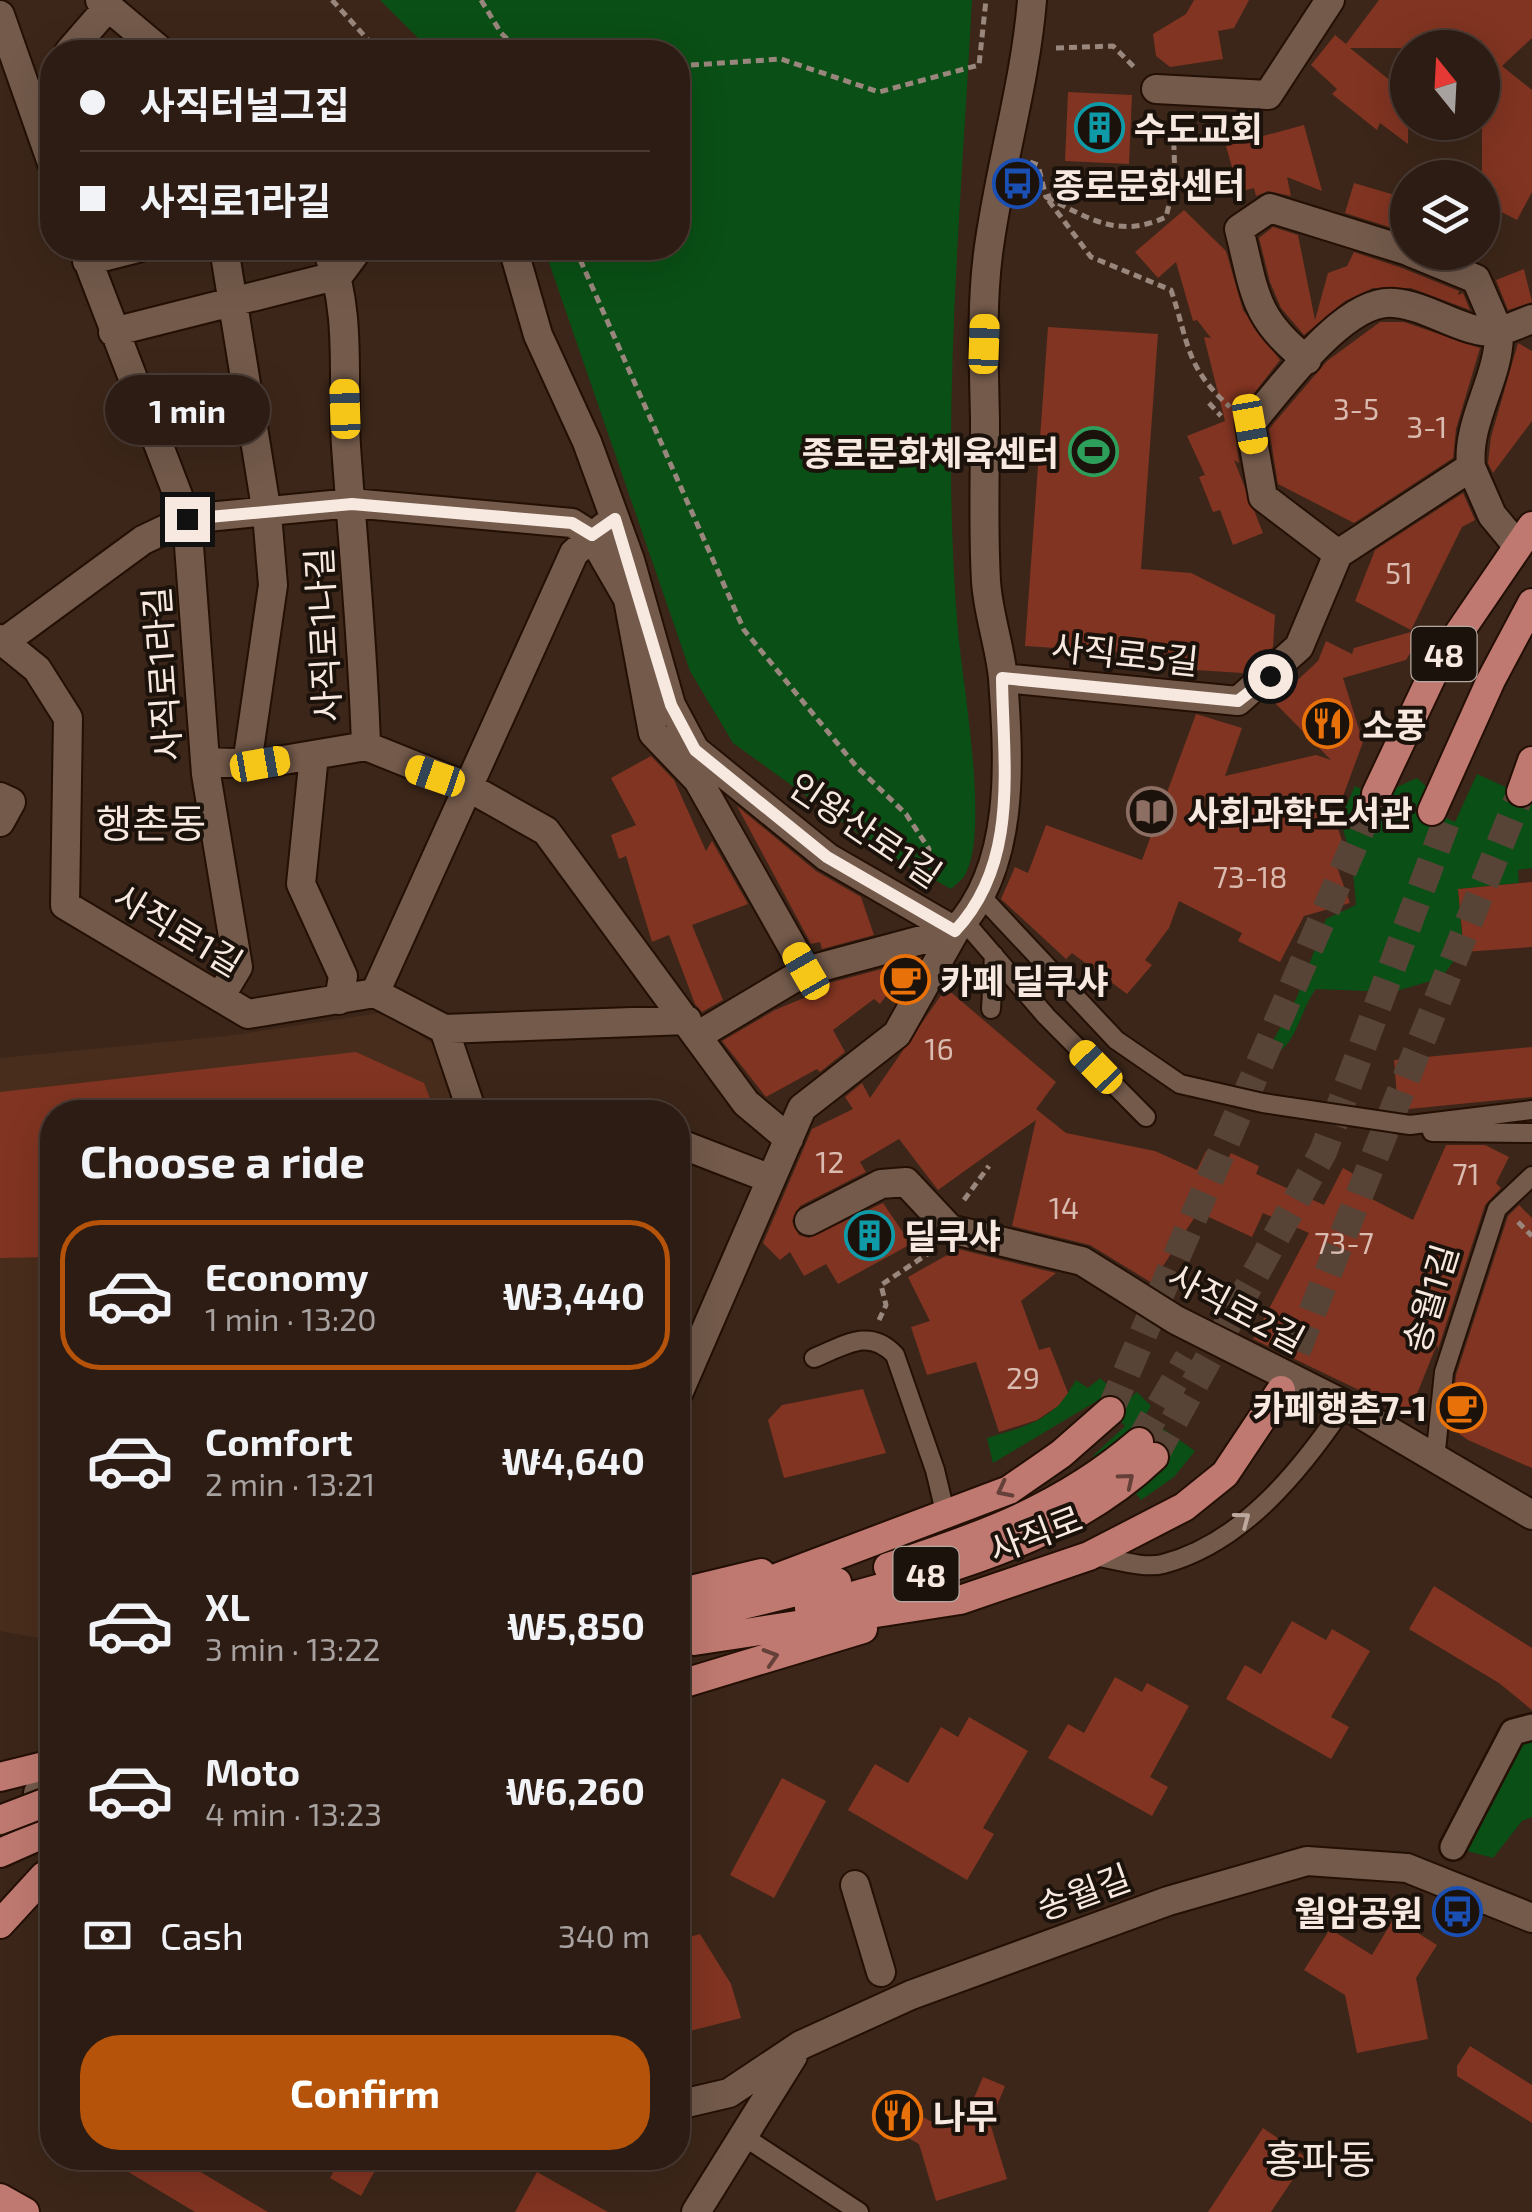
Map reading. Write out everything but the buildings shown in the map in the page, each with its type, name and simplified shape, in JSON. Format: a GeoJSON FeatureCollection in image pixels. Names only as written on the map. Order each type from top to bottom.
{"type":"FeatureCollection","features":[{"type":"Feature","properties":{"kind":"main road","name":"48"},"geometry":{"type":"LineString","coordinates":[[1376,794],[1437,664],[1524,535]]}},
{"type":"Feature","properties":{"kind":"main road","name":"48"},"geometry":{"type":"LineString","coordinates":[[1532,603],[1491,680],[1440,814],[1532,640]]}},
{"type":"Feature","properties":{"kind":"main road"},"geometry":{"type":"LineString","coordinates":[[1520,792],[1532,761]]}},
{"type":"Feature","properties":{"kind":"main road","name":"사직로"},"geometry":{"type":"LineString","coordinates":[[690,1630],[960,1600],[1088,1556],[1184,1508],[1224,1474],[1281,1390]]}},
{"type":"Feature","properties":{"kind":"main road","name":"사직로"},"geometry":{"type":"LineString","coordinates":[[690,1627],[830,1556],[1009,1490],[1061,1454],[1110,1412]]}},
{"type":"Feature","properties":{"kind":"main road","name":"사직로"},"geometry":{"type":"LineString","coordinates":[[690,1629],[993,1533],[1146,1449]]}},
{"type":"Feature","properties":{"kind":"main road"},"geometry":{"type":"LineString","coordinates":[[690,1590],[830,1556]]}},
{"type":"Feature","properties":{"kind":"main road"},"geometry":{"type":"LineString","coordinates":[[690,1681],[960,1600]]}},
{"type":"Feature","properties":{"kind":"main road"},"geometry":{"type":"LineString","coordinates":[[0,1777],[40,1778]]}},
{"type":"Feature","properties":{"kind":"main road"},"geometry":{"type":"LineString","coordinates":[[0,1786],[40,1779]]}},
{"type":"Feature","properties":{"kind":"main road"},"geometry":{"type":"LineString","coordinates":[[0,1820],[40,1784]]}},
{"type":"Feature","properties":{"kind":"main road"},"geometry":{"type":"LineString","coordinates":[[0,1853],[40,1835]]}},
{"type":"Feature","properties":{"kind":"main road"},"geometry":{"type":"LineString","coordinates":[[0,1900],[40,1881]]}},
{"type":"Feature","properties":{"kind":"main road"},"geometry":{"type":"LineString","coordinates":[[0,1924],[40,1886]]}},
{"type":"Feature","properties":{"kind":"main road"},"geometry":{"type":"LineString","coordinates":[[0,2198],[25,2212]]}},
{"type":"Feature","properties":{"kind":"street","name":"인왕산로1길"},"geometry":{"type":"LineString","coordinates":[[517,260],[538,335],[587,442],[615,519],[671,705],[695,750],[827,857],[960,926],[981,896],[1002,838],[1006,796],[1002,678],[986,584],[987,274],[1004,154],[1028,49],[1032,0]]}},
{"type":"Feature","properties":{"kind":"street"},"geometry":{"type":"LineString","coordinates":[[1156,89],[1268,95],[1330,0]]}},
{"type":"Feature","properties":{"kind":"street"},"geometry":{"type":"LineString","coordinates":[[78,40],[104,3],[148,40]]}},
{"type":"Feature","properties":{"kind":"street"},"geometry":{"type":"LineString","coordinates":[[0,15],[40,129]]}},
{"type":"Feature","properties":{"kind":"street"},"geometry":{"type":"LineString","coordinates":[[1307,360],[1273,334],[1256,299],[1239,229],[1270,208],[1390,246]]}},
{"type":"Feature","properties":{"kind":"street","name":"사직로1라길"},"geometry":{"type":"LineString","coordinates":[[87,260],[187,519],[205,762],[238,967],[220,996]]}},
{"type":"Feature","properties":{"kind":"street"},"geometry":{"type":"LineString","coordinates":[[227,260],[267,514],[273,585],[247,764]]}},
{"type":"Feature","properties":{"kind":"street"},"geometry":{"type":"LineString","coordinates":[[332,260],[339,275]]}},
{"type":"Feature","properties":{"kind":"street"},"geometry":{"type":"LineString","coordinates":[[114,332],[339,275],[350,260]]}},
{"type":"Feature","properties":{"kind":"street"},"geometry":{"type":"LineString","coordinates":[[1454,270],[1476,279],[1499,332],[1500,351],[1469,449],[1471,467],[1492,515],[1524,535]]}},
{"type":"Feature","properties":{"kind":"street","name":"사직로1나길"},"geometry":{"type":"LineString","coordinates":[[339,275],[363,630],[366,746],[468,787],[546,831],[746,1103],[789,1139]]}},
{"type":"Feature","properties":{"kind":"street"},"geometry":{"type":"LineString","coordinates":[[1471,467],[1338,554],[1264,497],[1250,424],[1348,315],[1393,302],[1483,332],[1499,332],[1532,319]]}},
{"type":"Feature","properties":{"kind":"street"},"geometry":{"type":"LineString","coordinates":[[352,504],[572,523],[592,535],[628,599],[652,733],[698,780],[806,971]]}},
{"type":"Feature","properties":{"kind":"street","name":"사직로1나길"},"geometry":{"type":"LineString","coordinates":[[267,514],[352,504]]}},
{"type":"Feature","properties":{"kind":"street"},"geometry":{"type":"LineString","coordinates":[[187,519],[267,514]]}},
{"type":"Feature","properties":{"kind":"street","name":"사직로1길"},"geometry":{"type":"LineString","coordinates":[[187,519],[143,540],[2,641],[38,669],[68,718],[65,905],[248,1014],[376,993]]}},
{"type":"Feature","properties":{"kind":"street"},"geometry":{"type":"LineString","coordinates":[[615,519],[574,554],[376,993],[444,1029],[692,1028],[806,971],[960,926]]}},
{"type":"Feature","properties":{"kind":"street","name":"사직로5길"},"geometry":{"type":"LineString","coordinates":[[1002,678],[1238,701],[1298,646],[1338,554]]}},
{"type":"Feature","properties":{"kind":"street"},"geometry":{"type":"LineString","coordinates":[[205,762],[247,764],[366,746]]}},
{"type":"Feature","properties":{"kind":"street"},"geometry":{"type":"LineString","coordinates":[[314,755],[301,884],[342,976],[339,1000]]}},
{"type":"Feature","properties":{"kind":"street"},"geometry":{"type":"LineString","coordinates":[[0,796],[11,802],[0,822]]}},
{"type":"Feature","properties":{"kind":"street"},"geometry":{"type":"LineString","coordinates":[[690,1366],[802,1108],[897,1034],[960,926]]}},
{"type":"Feature","properties":{"kind":"street"},"geometry":{"type":"LineString","coordinates":[[444,1029],[468,1100]]}},
{"type":"Feature","properties":{"kind":"street"},"geometry":{"type":"LineString","coordinates":[[690,1147],[772,1178]]}},
{"type":"Feature","properties":{"kind":"street","name":"사직로2길"},"geometry":{"type":"LineString","coordinates":[[809,1221],[881,1184],[906,1182],[950,1229],[1082,1260],[1233,1352],[1346,1406]]}},
{"type":"Feature","properties":{"kind":"street"},"geometry":{"type":"LineString","coordinates":[[1346,1406],[1532,1515]]}},
{"type":"Feature","properties":{"kind":"street"},"geometry":{"type":"LineString","coordinates":[[1454,1847],[1513,1732],[1532,1726]]}},
{"type":"Feature","properties":{"kind":"street","name":"송월길"},"geometry":{"type":"LineString","coordinates":[[690,2101],[729,2093],[800,2045],[911,1995],[1168,1901],[1307,1861],[1407,1868],[1532,1918]]}},
{"type":"Feature","properties":{"kind":"street"},"geometry":{"type":"LineString","coordinates":[[855,1885],[881,1972]]}},
{"type":"Feature","properties":{"kind":"street"},"geometry":{"type":"LineString","coordinates":[[696,2212],[800,2045]]}},
{"type":"Feature","properties":{"kind":"lane"},"geometry":{"type":"LineString","coordinates":[[981,896],[1116,1040],[1180,1084],[1263,1104],[1410,1125],[1532,1110]]}},
{"type":"Feature","properties":{"kind":"lane"},"geometry":{"type":"LineString","coordinates":[[960,926],[994,955],[1146,1117]]}},
{"type":"Feature","properties":{"kind":"lane"},"geometry":{"type":"LineString","coordinates":[[991,1009],[994,955]]}},
{"type":"Feature","properties":{"kind":"lane"},"geometry":{"type":"LineString","coordinates":[[1411,1132],[1532,1133]]}},
{"type":"Feature","properties":{"kind":"lane","name":"송월1길"},"geometry":{"type":"LineString","coordinates":[[1435,1460],[1444,1372],[1497,1209],[1532,1176]]}},
{"type":"Feature","properties":{"kind":"lane"},"geometry":{"type":"LineString","coordinates":[[814,1358],[862,1338],[895,1354],[935,1470],[946,1516]]}},
{"type":"Feature","properties":{"kind":"lane"},"geometry":{"type":"LineString","coordinates":[[1088,1556],[1160,1565],[1214,1540],[1287,1483],[1346,1406]]}},
{"type":"Feature","properties":{"kind":"lane"},"geometry":{"type":"LineString","coordinates":[[743,2136],[859,2212]]}},
{"type":"Feature","properties":{"kind":"path"},"geometry":{"type":"LineString","coordinates":[[332,0],[368,40]]}},
{"type":"Feature","properties":{"kind":"path"},"geometry":{"type":"LineString","coordinates":[[481,0],[508,40]]}},
{"type":"Feature","properties":{"kind":"path"},"geometry":{"type":"LineString","coordinates":[[690,65],[781,59],[879,92],[979,65],[986,0]]}},
{"type":"Feature","properties":{"kind":"path"},"geometry":{"type":"LineString","coordinates":[[1028,49],[1113,46],[1172,111],[1175,181],[1166,217],[1146,226],[1120,229],[1046,197]]}},
{"type":"Feature","properties":{"kind":"path"},"geometry":{"type":"LineString","coordinates":[[1046,197],[1067,190]]}},
{"type":"Feature","properties":{"kind":"path"},"geometry":{"type":"LineString","coordinates":[[1046,197],[1091,257],[1114,270],[1172,290],[1187,349],[1202,382],[1250,424]]}},
{"type":"Feature","properties":{"kind":"path"},"geometry":{"type":"LineString","coordinates":[[580,260],[744,630],[856,766],[906,814],[930,849],[922,875],[932,881]]}},
{"type":"Feature","properties":{"kind":"path"},"geometry":{"type":"LineString","coordinates":[[873,1340],[886,1305],[881,1285]]}},
{"type":"Feature","properties":{"kind":"shaded area"},"geometry":{"type":"Polygon","coordinates":[[[387,1012],[447,1054],[463,1100],[40,1100],[40,1638],[0,1631],[0,1058],[227,1036],[387,1012]]]}},
{"type":"Feature","properties":{"kind":"green space"},"geometry":{"type":"Polygon","coordinates":[[[380,0],[972,0],[954,316],[951,474],[958,631],[973,756],[975,824],[966,873],[951,889],[884,852],[733,743],[690,671],[548,260],[690,260],[690,40],[420,40],[380,0]]]}},
{"type":"Feature","properties":{"kind":"green space"},"geometry":{"type":"Polygon","coordinates":[[[1477,774],[1532,799],[1532,868],[1518,870],[1519,883],[1458,889],[1462,935],[1456,936],[1457,957],[1441,978],[1393,992],[1316,989],[1287,1044],[1281,1050],[1270,1046],[1297,997],[1326,919],[1356,905],[1352,860],[1340,819],[1355,786],[1388,802],[1397,787],[1417,778],[1428,788],[1423,807],[1455,822],[1477,774]]]}},
{"type":"Feature","properties":{"kind":"green space"},"geometry":{"type":"Polygon","coordinates":[[[1100,1378],[1126,1401],[1137,1392],[1151,1406],[1145,1416],[1195,1451],[1174,1477],[1141,1500],[1136,1494],[1166,1467],[1135,1433],[1096,1462],[1093,1456],[1125,1426],[1100,1399],[993,1463],[987,1438],[1039,1420],[1058,1405],[1076,1380],[1088,1388],[1100,1378]]]}},
{"type":"Feature","properties":{"kind":"green space"},"geometry":{"type":"Polygon","coordinates":[[[1532,1727],[1532,1817],[1522,1821],[1493,1858],[1453,1847],[1513,1732],[1532,1727]]]}},
{"type":"Feature","properties":{"kind":"tunnel"},"geometry":{"type":"LineString","coordinates":[[1281,1390],[1521,792]]}},
{"type":"Feature","properties":{"kind":"tunnel"},"geometry":{"type":"LineString","coordinates":[[1110,1411],[1376,794]]}},
{"type":"Feature","properties":{"kind":"tunnel"},"geometry":{"type":"LineString","coordinates":[[1154,1457],[1323,1152],[1448,817]]}},
{"type":"Feature","properties":{"kind":"tunnel"},"geometry":{"type":"LineString","coordinates":[[1139,1442],[1188,1358]]}},
{"type":"Feature","properties":{"kind":"place","name":"수도교회"},"geometry":{"type":"Point","coordinates":[1099,128]}},
{"type":"Feature","properties":{"kind":"place","name":"종로문화센터"},"geometry":{"type":"Point","coordinates":[1017,184]}},
{"type":"Feature","properties":{"kind":"place","name":"종로문화체육센터"},"geometry":{"type":"Point","coordinates":[1094,452]}},
{"type":"Feature","properties":{"kind":"place","name":"소풍"},"geometry":{"type":"Point","coordinates":[1327,724]}},
{"type":"Feature","properties":{"kind":"place","name":"사회과학도서관"},"geometry":{"type":"Point","coordinates":[1152,812]}},
{"type":"Feature","properties":{"kind":"place","name":"카페 딜쿠샤"},"geometry":{"type":"Point","coordinates":[905,980]}},
{"type":"Feature","properties":{"kind":"place","name":"딜쿠샤"},"geometry":{"type":"Point","coordinates":[869,1235]}},
{"type":"Feature","properties":{"kind":"place","name":"카페행촌7-1"},"geometry":{"type":"Point","coordinates":[1462,1407]}},
{"type":"Feature","properties":{"kind":"place","name":"월암공원"},"geometry":{"type":"Point","coordinates":[1458,1912]}},
{"type":"Feature","properties":{"kind":"place","name":"나무"},"geometry":{"type":"Point","coordinates":[898,2115]}},
{"type":"Feature","properties":{"kind":"district","name":"행촌동"},"geometry":{"type":"Point","coordinates":[151,822]}},
{"type":"Feature","properties":{"kind":"district","name":"홍파동"},"geometry":{"type":"Point","coordinates":[1320,2158]}},
{"type":"Feature","properties":{"kind":"route"},"geometry":{"type":"LineString","coordinates":[[187,519],[352,504],[572,523],[592,535],[615,519],[671,705],[695,750],[827,857],[955,931],[976,909],[1002,838],[1006,796],[1002,678],[1238,701],[1270,676]]}}]}
